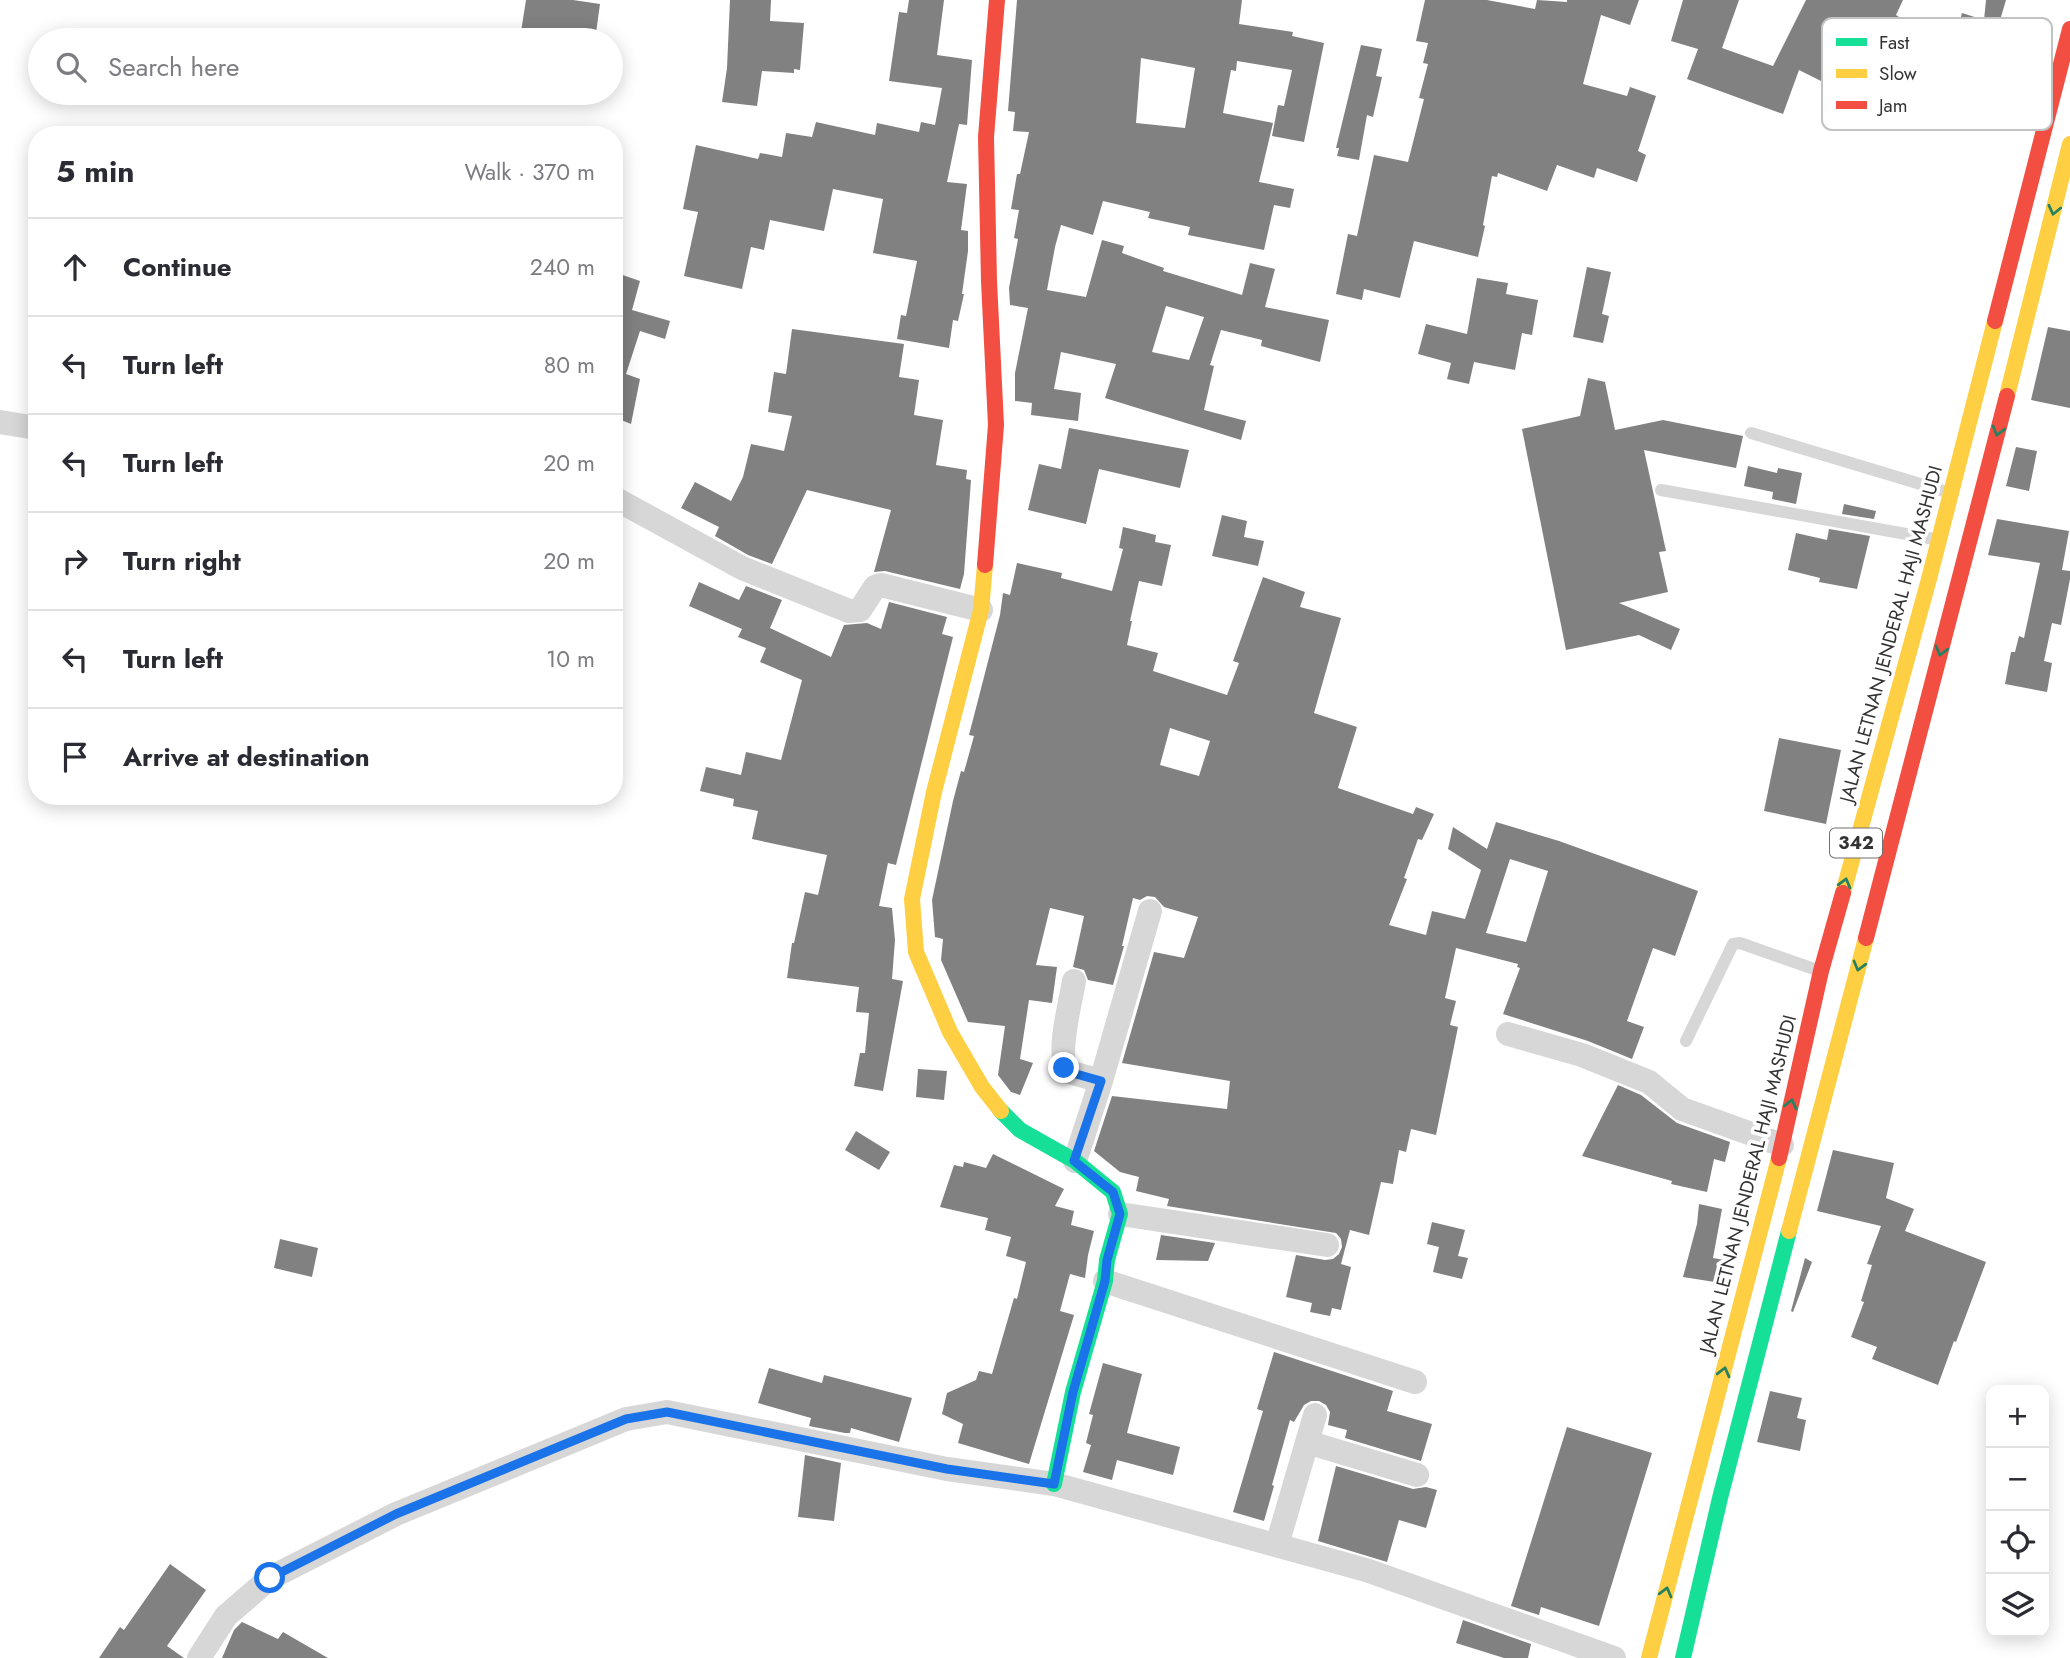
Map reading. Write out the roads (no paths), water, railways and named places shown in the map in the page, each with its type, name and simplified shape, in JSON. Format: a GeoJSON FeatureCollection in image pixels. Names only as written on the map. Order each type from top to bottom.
{"type":"FeatureCollection","features":[{"type":"Feature","properties":{"kind":"main road"},"geometry":{"type":"LineString","coordinates":[[997,0],[986,137],[996,425],[981,610],[934,792],[912,899],[916,952],[950,1032],[982,1087],[1020,1130],[1074,1161],[1113,1192],[1120,1214],[1107,1260],[1105,1281],[1073,1392],[1054,1484]]}},
{"type":"Feature","properties":{"kind":"main road","name":"JALAN LETNAN JENDERAL HAJI MASHUDI"},"geometry":{"type":"LineString","coordinates":[[2052,101],[2070,29]]}},
{"type":"Feature","properties":{"kind":"main road","name":"JALAN LETNAN JENDERAL HAJI MASHUDI"},"geometry":{"type":"LineString","coordinates":[[1648,1658],[1782,1144],[1821,971],[1929,579],[2045,130]]}},
{"type":"Feature","properties":{"kind":"main road","name":"342"},"geometry":{"type":"LineString","coordinates":[[1683,1658],[1717,1510],[2044,254],[2070,144]]}},
{"type":"Feature","properties":{"kind":"main road"},"geometry":{"type":"LineString","coordinates":[[2016,244],[2044,254]]}},
{"type":"Feature","properties":{"kind":"main road"},"geometry":{"type":"LineString","coordinates":[[1929,579],[1958,586]]}},
{"type":"Feature","properties":{"kind":"main road"},"geometry":{"type":"LineString","coordinates":[[1713,1413],[1742,1419]]}},
{"type":"Feature","properties":{"kind":"street"},"geometry":{"type":"LineString","coordinates":[[0,422],[28,427]]}},
{"type":"Feature","properties":{"kind":"street"},"geometry":{"type":"LineString","coordinates":[[623,503],[742,568],[849,611],[860,610],[875,587],[881,584],[981,610]]}},
{"type":"Feature","properties":{"kind":"street"},"geometry":{"type":"LineString","coordinates":[[1074,1161],[1101,1081],[1150,911]]}},
{"type":"Feature","properties":{"kind":"street"},"geometry":{"type":"LineString","coordinates":[[1074,981],[1063,1062],[1069,1072],[1101,1081]]}},
{"type":"Feature","properties":{"kind":"street"},"geometry":{"type":"LineString","coordinates":[[1508,1034],[1583,1055],[1649,1082],[1682,1109],[1782,1144]]}},
{"type":"Feature","properties":{"kind":"street"},"geometry":{"type":"LineString","coordinates":[[1120,1214],[1327,1245]]}},
{"type":"Feature","properties":{"kind":"street"},"geometry":{"type":"LineString","coordinates":[[1105,1281],[1415,1382]]}},
{"type":"Feature","properties":{"kind":"street"},"geometry":{"type":"LineString","coordinates":[[199,1658],[226,1616],[270,1578],[396,1514],[626,1419],[667,1412],[947,1469],[1054,1484],[1366,1570],[1615,1658]]}},
{"type":"Feature","properties":{"kind":"street"},"geometry":{"type":"LineString","coordinates":[[1277,1545],[1315,1415]]}},
{"type":"Feature","properties":{"kind":"street"},"geometry":{"type":"LineString","coordinates":[[1307,1442],[1417,1475]]}},
{"type":"Feature","properties":{"kind":"lane"},"geometry":{"type":"LineString","coordinates":[[1751,433],[1951,493]]}},
{"type":"Feature","properties":{"kind":"lane"},"geometry":{"type":"LineString","coordinates":[[1661,490],[1938,540]]}},
{"type":"Feature","properties":{"kind":"lane"},"geometry":{"type":"LineString","coordinates":[[1686,1041],[1733,944],[1740,943],[1821,971]]}}]}
